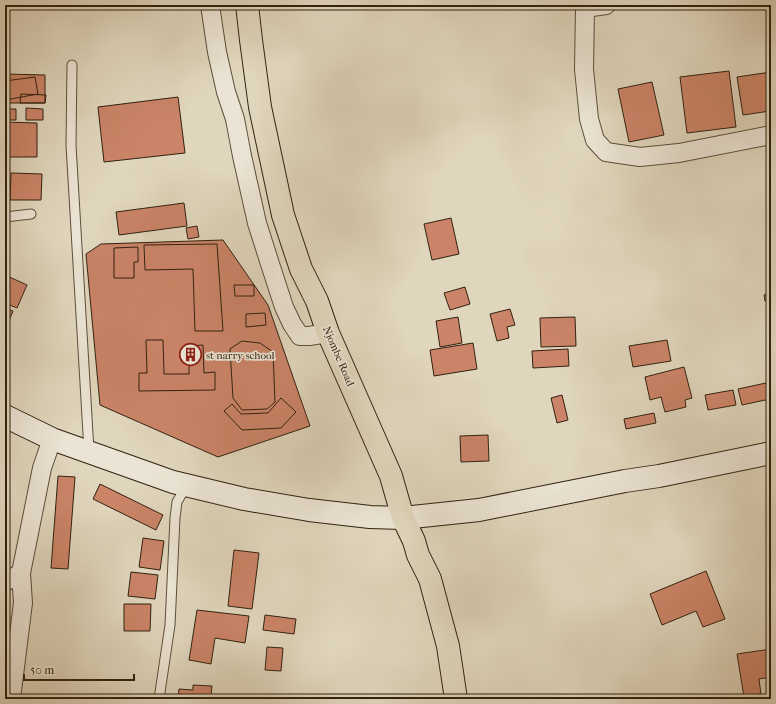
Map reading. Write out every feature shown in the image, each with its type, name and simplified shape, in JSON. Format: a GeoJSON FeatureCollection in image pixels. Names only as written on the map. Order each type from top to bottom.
{"type":"FeatureCollection","features":[{"type":"Feature","properties":{"kind":"highway","name":"Njombe Road"},"geometry":{"type":"LineString","coordinates":[[247,5],[260,107],[283,215],[301,269],[317,301],[328,333],[391,476],[403,518],[414,541],[418,555],[430,579],[448,646],[456,699]]}},
{"type":"Feature","properties":{"kind":"street"},"geometry":{"type":"LineString","coordinates":[[210,5],[217,52],[226,92],[235,119],[258,223],[284,307],[292,324],[300,336],[328,333]]}},
{"type":"Feature","properties":{"kind":"street"},"geometry":{"type":"LineString","coordinates":[[606,5],[585,8],[584,69],[589,119],[595,140],[606,152],[640,157],[679,153],[771,135]]}},
{"type":"Feature","properties":{"kind":"street"},"geometry":{"type":"LineString","coordinates":[[5,416],[52,439],[172,482],[244,500],[309,510],[370,517],[403,518],[480,510],[771,453]]}},
{"type":"Feature","properties":{"kind":"street"},"geometry":{"type":"LineString","coordinates":[[11,699],[23,603],[21,573],[42,468],[52,439]]}},
{"type":"Feature","properties":{"kind":"street"},"geometry":{"type":"LineString","coordinates":[[5,582],[21,573]]}},
{"type":"Feature","properties":{"kind":"lane"},"geometry":{"type":"LineString","coordinates":[[72,65],[71,145],[89,451]]}},
{"type":"Feature","properties":{"kind":"lane"},"geometry":{"type":"LineString","coordinates":[[5,218],[31,214]]}},
{"type":"Feature","properties":{"kind":"lane"},"geometry":{"type":"LineString","coordinates":[[159,699],[170,625],[177,502],[186,485]]}},
{"type":"Feature","properties":{"kind":"building"},"geometry":{"type":"Polygon","coordinates":[[[729,71],[736,127],[687,133],[680,77],[729,71]]]}},
{"type":"Feature","properties":{"kind":"building"},"geometry":{"type":"Polygon","coordinates":[[[771,72],[771,95],[768,95],[770,111],[743,115],[737,77],[771,72]]]}},
{"type":"Feature","properties":{"kind":"building"},"geometry":{"type":"Polygon","coordinates":[[[5,74],[45,75],[45,103],[5,103],[5,74]]]}},
{"type":"Feature","properties":{"kind":"building"},"geometry":{"type":"Polygon","coordinates":[[[35,77],[38,94],[5,100],[5,81],[35,77]]]}},
{"type":"Feature","properties":{"kind":"building"},"geometry":{"type":"Polygon","coordinates":[[[652,82],[664,135],[629,142],[618,89],[652,82]]]}},
{"type":"Feature","properties":{"kind":"building"},"geometry":{"type":"Polygon","coordinates":[[[21,94],[46,95],[45,103],[20,103],[21,94]]]}},
{"type":"Feature","properties":{"kind":"building"},"geometry":{"type":"Polygon","coordinates":[[[178,97],[185,153],[104,162],[98,107],[178,97]]]}},
{"type":"Feature","properties":{"kind":"building"},"geometry":{"type":"Polygon","coordinates":[[[26,108],[43,109],[43,120],[26,120],[26,108]]]}},
{"type":"Feature","properties":{"kind":"building"},"geometry":{"type":"Polygon","coordinates":[[[5,109],[16,109],[16,120],[5,120],[5,109]]]}},
{"type":"Feature","properties":{"kind":"building"},"geometry":{"type":"Polygon","coordinates":[[[5,122],[37,123],[37,157],[5,157],[5,122]]]}},
{"type":"Feature","properties":{"kind":"building"},"geometry":{"type":"Polygon","coordinates":[[[11,173],[42,174],[41,200],[10,200],[11,173]]]}},
{"type":"Feature","properties":{"kind":"building"},"geometry":{"type":"Polygon","coordinates":[[[184,203],[187,226],[119,235],[116,212],[184,203]]]}},
{"type":"Feature","properties":{"kind":"building"},"geometry":{"type":"Polygon","coordinates":[[[451,218],[459,254],[432,260],[424,224],[451,218]]]}},
{"type":"Feature","properties":{"kind":"building"},"geometry":{"type":"Polygon","coordinates":[[[197,226],[199,237],[188,239],[186,228],[197,226]]]}},
{"type":"Feature","properties":{"kind":"building","name":"st narry school"},"geometry":{"type":"Polygon","coordinates":[[[223,240],[268,305],[310,426],[218,457],[100,405],[86,254],[101,244],[223,240]]]}},
{"type":"Feature","properties":{"kind":"building"},"geometry":{"type":"Polygon","coordinates":[[[217,244],[223,331],[195,331],[193,269],[145,270],[144,245],[217,244]]]}},
{"type":"Feature","properties":{"kind":"building"},"geometry":{"type":"Polygon","coordinates":[[[138,247],[138,262],[134,262],[134,278],[114,278],[114,248],[138,247]]]}},
{"type":"Feature","properties":{"kind":"building"},"geometry":{"type":"Polygon","coordinates":[[[5,275],[27,285],[17,308],[5,303],[5,275]]]}},
{"type":"Feature","properties":{"kind":"building"},"geometry":{"type":"Polygon","coordinates":[[[234,285],[254,285],[254,296],[235,296],[234,285]]]}},
{"type":"Feature","properties":{"kind":"building"},"geometry":{"type":"Polygon","coordinates":[[[465,287],[470,304],[450,310],[444,293],[465,287]]]}},
{"type":"Feature","properties":{"kind":"building"},"geometry":{"type":"Polygon","coordinates":[[[771,293],[771,300],[765,301],[764,295],[771,293]]]}},
{"type":"Feature","properties":{"kind":"building"},"geometry":{"type":"Polygon","coordinates":[[[5,308],[13,311],[5,330],[5,308]]]}},
{"type":"Feature","properties":{"kind":"building"},"geometry":{"type":"Polygon","coordinates":[[[510,309],[515,325],[507,327],[509,338],[497,341],[490,314],[510,309]]]}},
{"type":"Feature","properties":{"kind":"building"},"geometry":{"type":"Polygon","coordinates":[[[265,313],[266,325],[246,327],[246,314],[265,313]]]}},
{"type":"Feature","properties":{"kind":"building"},"geometry":{"type":"Polygon","coordinates":[[[458,317],[462,343],[440,347],[436,321],[458,317]]]}},
{"type":"Feature","properties":{"kind":"building"},"geometry":{"type":"Polygon","coordinates":[[[575,317],[576,346],[541,347],[540,318],[575,317]]]}},
{"type":"Feature","properties":{"kind":"building"},"geometry":{"type":"Polygon","coordinates":[[[146,340],[163,340],[164,374],[189,374],[189,346],[203,345],[204,373],[215,372],[215,390],[139,391],[139,373],[147,373],[146,340]]]}},
{"type":"Feature","properties":{"kind":"building"},"geometry":{"type":"Polygon","coordinates":[[[667,340],[671,361],[633,367],[629,346],[667,340]]]}},
{"type":"Feature","properties":{"kind":"building"},"geometry":{"type":"Polygon","coordinates":[[[242,341],[260,343],[273,352],[275,402],[267,409],[242,410],[233,398],[230,349],[242,341]]]}},
{"type":"Feature","properties":{"kind":"building"},"geometry":{"type":"Polygon","coordinates":[[[473,343],[477,369],[434,376],[430,350],[473,343]]]}},
{"type":"Feature","properties":{"kind":"building"},"geometry":{"type":"Polygon","coordinates":[[[568,349],[569,366],[533,368],[532,351],[568,349]]]}},
{"type":"Feature","properties":{"kind":"building"},"geometry":{"type":"Polygon","coordinates":[[[684,367],[692,398],[685,400],[686,407],[665,412],[661,397],[650,400],[645,377],[684,367]]]}},
{"type":"Feature","properties":{"kind":"building"},"geometry":{"type":"Polygon","coordinates":[[[766,383],[770,399],[742,405],[738,389],[766,383]]]}},
{"type":"Feature","properties":{"kind":"building"},"geometry":{"type":"Polygon","coordinates":[[[733,390],[736,405],[708,410],[705,395],[733,390]]]}},
{"type":"Feature","properties":{"kind":"building"},"geometry":{"type":"Polygon","coordinates":[[[562,395],[568,420],[557,423],[551,398],[562,395]]]}},
{"type":"Feature","properties":{"kind":"building"},"geometry":{"type":"Polygon","coordinates":[[[281,398],[296,412],[281,428],[242,430],[224,411],[232,404],[241,414],[268,413],[281,398]]]}},
{"type":"Feature","properties":{"kind":"building"},"geometry":{"type":"Polygon","coordinates":[[[654,413],[656,423],[626,429],[624,419],[654,413]]]}},
{"type":"Feature","properties":{"kind":"building"},"geometry":{"type":"Polygon","coordinates":[[[488,435],[489,461],[461,462],[460,436],[488,435]]]}},
{"type":"Feature","properties":{"kind":"building"},"geometry":{"type":"Polygon","coordinates":[[[58,476],[75,477],[68,569],[51,568],[58,476]]]}},
{"type":"Feature","properties":{"kind":"building"},"geometry":{"type":"Polygon","coordinates":[[[100,484],[163,515],[156,530],[93,499],[100,484]]]}},
{"type":"Feature","properties":{"kind":"building"},"geometry":{"type":"Polygon","coordinates":[[[143,538],[164,541],[160,570],[139,567],[143,538]]]}},
{"type":"Feature","properties":{"kind":"building"},"geometry":{"type":"Polygon","coordinates":[[[234,550],[259,553],[252,609],[228,606],[234,550]]]}},
{"type":"Feature","properties":{"kind":"building"},"geometry":{"type":"Polygon","coordinates":[[[706,571],[725,619],[703,627],[696,611],[662,625],[650,594],[706,571]]]}},
{"type":"Feature","properties":{"kind":"building"},"geometry":{"type":"Polygon","coordinates":[[[131,572],[158,575],[155,599],[128,596],[131,572]]]}},
{"type":"Feature","properties":{"kind":"building"},"geometry":{"type":"Polygon","coordinates":[[[771,599],[771,616],[767,600],[771,599]]]}},
{"type":"Feature","properties":{"kind":"building"},"geometry":{"type":"Polygon","coordinates":[[[124,604],[151,604],[150,631],[124,631],[124,604]]]}},
{"type":"Feature","properties":{"kind":"building"},"geometry":{"type":"Polygon","coordinates":[[[197,610],[249,616],[245,643],[215,638],[211,664],[189,660],[197,610]]]}},
{"type":"Feature","properties":{"kind":"building"},"geometry":{"type":"Polygon","coordinates":[[[265,615],[296,619],[294,634],[263,630],[265,615]]]}},
{"type":"Feature","properties":{"kind":"building"},"geometry":{"type":"Polygon","coordinates":[[[267,647],[283,648],[281,671],[265,670],[267,647]]]}},
{"type":"Feature","properties":{"kind":"building"},"geometry":{"type":"Polygon","coordinates":[[[771,649],[771,677],[759,679],[761,694],[744,697],[737,654],[771,649]]]}},
{"type":"Feature","properties":{"kind":"building"},"geometry":{"type":"Polygon","coordinates":[[[193,685],[212,686],[211,696],[224,697],[224,699],[178,699],[179,689],[193,690],[193,685]]]}},
{"type":"Feature","properties":{"kind":"place","name":"st narry school"},"geometry":{"type":"Point","coordinates":[190,355]}}]}
